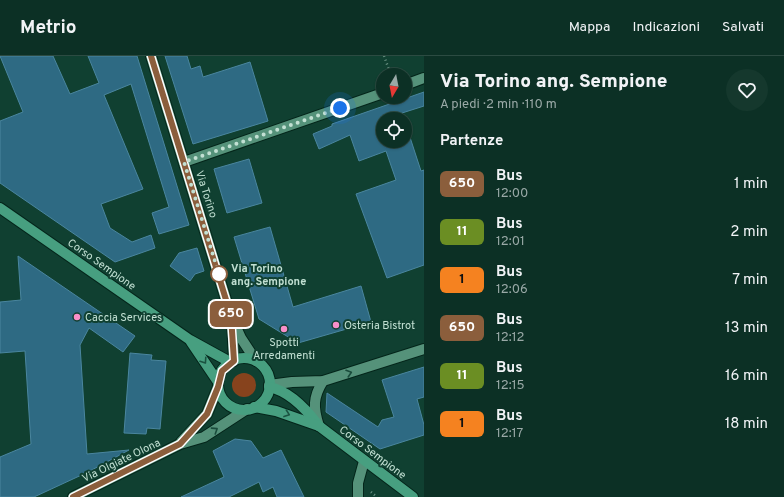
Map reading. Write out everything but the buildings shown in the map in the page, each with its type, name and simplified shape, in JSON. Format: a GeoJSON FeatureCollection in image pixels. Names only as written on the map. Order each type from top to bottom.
{"type":"FeatureCollection","features":[{"type":"Feature","properties":{"kind":"main road","name":"Corso Sempione"},"geometry":{"type":"LineString","coordinates":[[0,208],[190,340],[232,361]]}},
{"type":"Feature","properties":{"kind":"main road","name":"Corso Sempione"},"geometry":{"type":"LineString","coordinates":[[190,340],[218,384],[220,394],[227,403],[239,409],[250,408],[276,411],[319,426]]}},
{"type":"Feature","properties":{"kind":"main road"},"geometry":{"type":"LineString","coordinates":[[218,384],[222,371],[232,361],[242,358],[256,361],[266,371],[269,386],[264,400],[250,408]]}},
{"type":"Feature","properties":{"kind":"main road","name":"Corso Sempione"},"geometry":{"type":"LineString","coordinates":[[269,386],[286,394],[308,412],[319,426],[364,462],[413,497]]}},
{"type":"Feature","properties":{"kind":"street","name":"Via Torino"},"geometry":{"type":"LineString","coordinates":[[151,56],[231,316],[241,338],[256,361]]}},
{"type":"Feature","properties":{"kind":"street"},"geometry":{"type":"LineString","coordinates":[[412,82],[424,78]]}},
{"type":"Feature","properties":{"kind":"street"},"geometry":{"type":"LineString","coordinates":[[184,162],[376,95]]}},
{"type":"Feature","properties":{"kind":"street","name":"Via Torino"},"geometry":{"type":"LineString","coordinates":[[231,316],[232,361]]}},
{"type":"Feature","properties":{"kind":"street"},"geometry":{"type":"LineString","coordinates":[[269,386],[283,382],[323,381],[424,349]]}},
{"type":"Feature","properties":{"kind":"street"},"geometry":{"type":"LineString","coordinates":[[319,426],[314,403],[318,390],[323,381]]}},
{"type":"Feature","properties":{"kind":"street","name":"Via Olgiate Olona"},"geometry":{"type":"LineString","coordinates":[[180,444],[207,414],[218,384]]}},
{"type":"Feature","properties":{"kind":"street","name":"Via Olgiate Olona"},"geometry":{"type":"LineString","coordinates":[[73,497],[180,444],[204,437],[250,408]]}},
{"type":"Feature","properties":{"kind":"street"},"geometry":{"type":"LineString","coordinates":[[358,497],[358,483],[364,462]]}},
{"type":"Feature","properties":{"kind":"path"},"geometry":{"type":"LineString","coordinates":[[384,56],[388,68]]}},
{"type":"Feature","properties":{"kind":"shaded area"},"geometry":{"type":"Polygon","coordinates":[[[244,373],[253,376],[256,385],[253,394],[244,397],[235,394],[232,385],[235,376],[244,373]]]}},
{"type":"Feature","properties":{"kind":"bus line","name":"650"},"geometry":{"type":"LineString","coordinates":[[73,497],[180,444],[207,414],[213,402],[222,371],[230,362],[234,361],[231,316],[216,261],[151,56]]}},
{"type":"Feature","properties":{"kind":"place","name":"Via Torino ang. Sempione"},"geometry":{"type":"Point","coordinates":[219,274]}},
{"type":"Feature","properties":{"kind":"place","name":"Caccia Services"},"geometry":{"type":"Point","coordinates":[77,317]}},
{"type":"Feature","properties":{"kind":"place","name":"Osteria Bistrot"},"geometry":{"type":"Point","coordinates":[336,325]}},
{"type":"Feature","properties":{"kind":"place","name":"Spotti Arredamenti"},"geometry":{"type":"Point","coordinates":[284,329]}},
{"type":"Feature","properties":{"kind":"route"},"geometry":{"type":"LineString","coordinates":[[219,274],[184,162],[340,108]]}}]}
